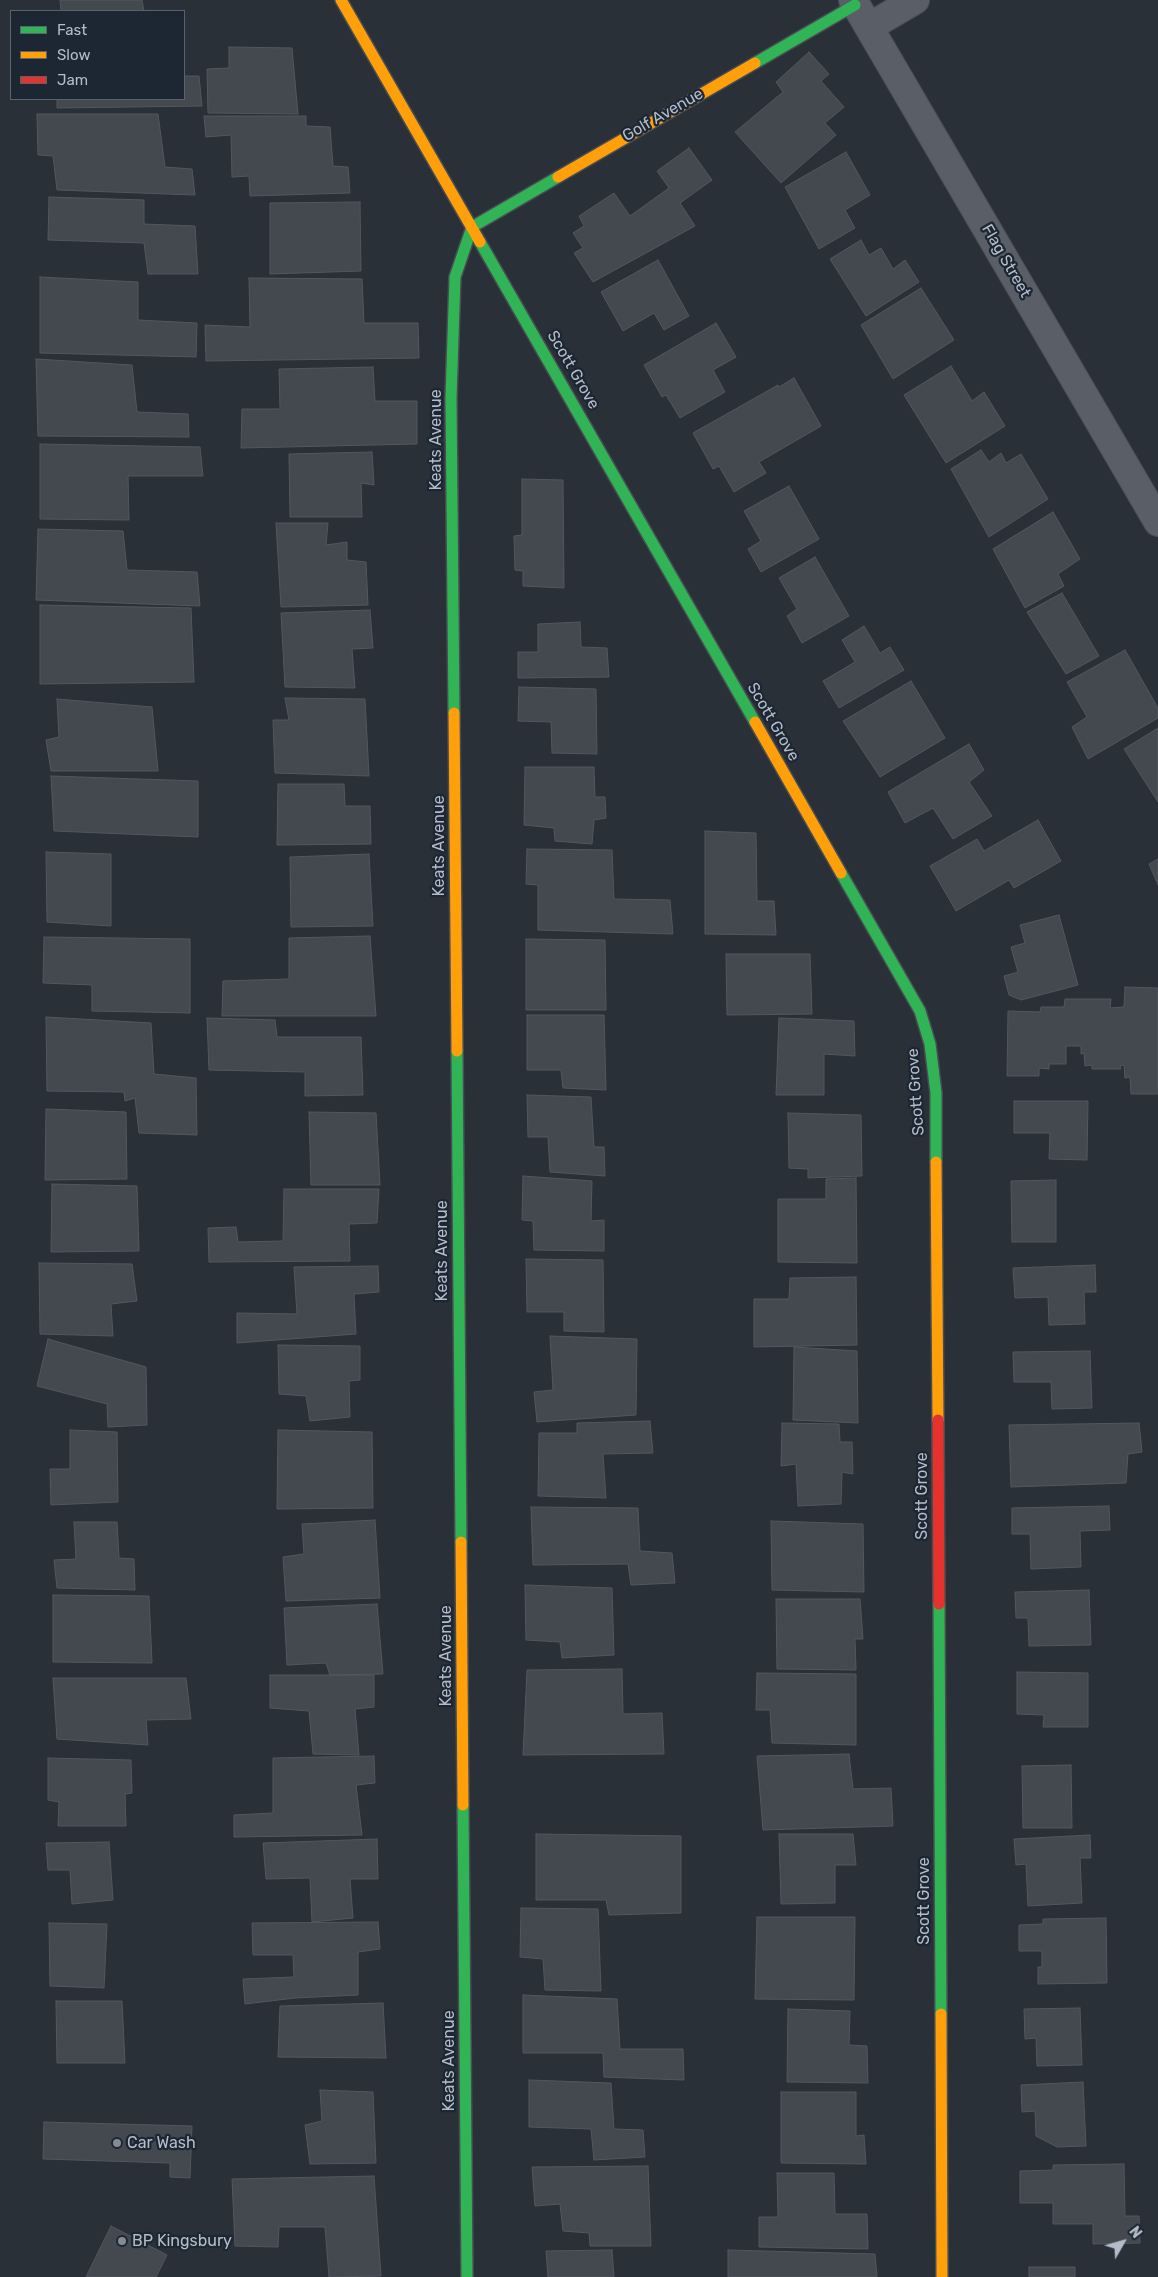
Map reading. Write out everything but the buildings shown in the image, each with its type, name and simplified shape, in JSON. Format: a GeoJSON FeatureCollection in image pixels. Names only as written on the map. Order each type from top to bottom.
{"type":"FeatureCollection","features":[{"type":"Feature","properties":{"kind":"street","name":"Scott Grove"},"geometry":{"type":"LineString","coordinates":[[341,0],[920,1011],[930,1044],[936,1093],[942,2277]]}},
{"type":"Feature","properties":{"kind":"street","name":"Golf Avenue"},"geometry":{"type":"LineString","coordinates":[[472,227],[859,11],[915,0]]}},
{"type":"Feature","properties":{"kind":"street","name":"Flag Street"},"geometry":{"type":"LineString","coordinates":[[859,11],[1151,492],[1158,522]]}},
{"type":"Feature","properties":{"kind":"street","name":"Keats Avenue"},"geometry":{"type":"LineString","coordinates":[[467,2277],[451,398],[455,277],[472,227]]}},
{"type":"Feature","properties":{"kind":"traffic: fast"},"geometry":{"type":"LineString","coordinates":[[755,63],[855,5]]}},
{"type":"Feature","properties":{"kind":"traffic: fast"},"geometry":{"type":"LineString","coordinates":[[454,713],[451,398],[455,277],[472,227],[558,177]]}},
{"type":"Feature","properties":{"kind":"traffic: fast"},"geometry":{"type":"LineString","coordinates":[[480,242],[755,722]]}},
{"type":"Feature","properties":{"kind":"traffic: fast"},"geometry":{"type":"LineString","coordinates":[[841,873],[920,1011],[930,1044],[936,1093],[936,1162]]}},
{"type":"Feature","properties":{"kind":"traffic: fast"},"geometry":{"type":"LineString","coordinates":[[457,1051],[461,1542]]}},
{"type":"Feature","properties":{"kind":"traffic: fast"},"geometry":{"type":"LineString","coordinates":[[939,1604],[941,2014]]}},
{"type":"Feature","properties":{"kind":"traffic: fast"},"geometry":{"type":"LineString","coordinates":[[463,1805],[467,2277]]}},
{"type":"Feature","properties":{"kind":"traffic: slow"},"geometry":{"type":"LineString","coordinates":[[341,0],[480,242]]}},
{"type":"Feature","properties":{"kind":"traffic: slow"},"geometry":{"type":"LineString","coordinates":[[558,177],[755,63]]}},
{"type":"Feature","properties":{"kind":"traffic: slow"},"geometry":{"type":"LineString","coordinates":[[454,713],[457,1051]]}},
{"type":"Feature","properties":{"kind":"traffic: slow"},"geometry":{"type":"LineString","coordinates":[[755,722],[841,873]]}},
{"type":"Feature","properties":{"kind":"traffic: slow"},"geometry":{"type":"LineString","coordinates":[[936,1162],[938,1420]]}},
{"type":"Feature","properties":{"kind":"traffic: slow"},"geometry":{"type":"LineString","coordinates":[[461,1542],[463,1805]]}},
{"type":"Feature","properties":{"kind":"traffic: slow"},"geometry":{"type":"LineString","coordinates":[[941,2014],[942,2277]]}},
{"type":"Feature","properties":{"kind":"traffic: jam"},"geometry":{"type":"LineString","coordinates":[[938,1420],[939,1604]]}},
{"type":"Feature","properties":{"kind":"place","name":"Car Wash"},"geometry":{"type":"Point","coordinates":[117,2143]}},
{"type":"Feature","properties":{"kind":"place","name":"BP Kingsbury"},"geometry":{"type":"Point","coordinates":[122,2241]}}]}
